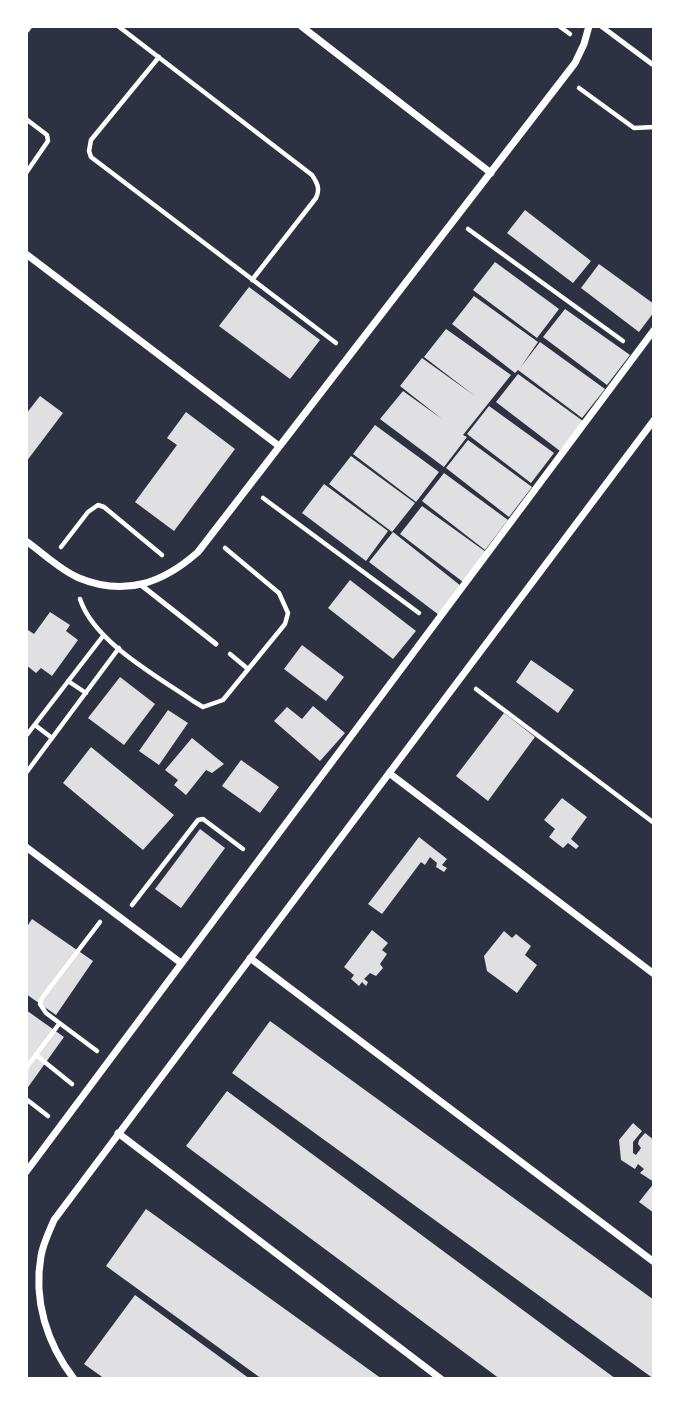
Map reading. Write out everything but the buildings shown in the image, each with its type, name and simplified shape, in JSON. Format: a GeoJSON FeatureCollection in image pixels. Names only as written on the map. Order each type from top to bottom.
{"type":"FeatureCollection","features":[{"type":"Feature","properties":{"kind":"street"},"geometry":{"type":"LineString","coordinates":[[301,26],[491,173]]}},
{"type":"Feature","properties":{"kind":"street"},"geometry":{"type":"LineString","coordinates":[[26,541],[78,578],[109,586],[141,585],[161,579],[198,552],[564,78],[575,63],[589,26]]}},
{"type":"Feature","properties":{"kind":"street"},"geometry":{"type":"LineString","coordinates":[[26,254],[279,446]]}},
{"type":"Feature","properties":{"kind":"street"},"geometry":{"type":"LineString","coordinates":[[26,1172],[654,330]]}},
{"type":"Feature","properties":{"kind":"street"},"geometry":{"type":"LineString","coordinates":[[74,1379],[58,1359],[46,1328],[39,1290],[41,1255],[54,1220],[654,420]]}},
{"type":"Feature","properties":{"kind":"street"},"geometry":{"type":"LineString","coordinates":[[389,773],[654,974]]}},
{"type":"Feature","properties":{"kind":"street"},"geometry":{"type":"LineString","coordinates":[[26,847],[181,963]]}},
{"type":"Feature","properties":{"kind":"street"},"geometry":{"type":"LineString","coordinates":[[250,958],[654,1262]]}},
{"type":"Feature","properties":{"kind":"street"},"geometry":{"type":"LineString","coordinates":[[118,1133],[441,1379]]}},
{"type":"Feature","properties":{"kind":"lane"},"geometry":{"type":"LineString","coordinates":[[601,26],[652,64]]}},
{"type":"Feature","properties":{"kind":"lane"},"geometry":{"type":"LineString","coordinates":[[141,585],[216,644]]}},
{"type":"Feature","properties":{"kind":"path"},"geometry":{"type":"LineString","coordinates":[[118,26],[312,175],[318,184],[319,192],[316,198],[252,280]]}},
{"type":"Feature","properties":{"kind":"path"},"geometry":{"type":"LineString","coordinates":[[159,57],[92,140],[89,151],[91,157],[350,354]]}},
{"type":"Feature","properties":{"kind":"path"},"geometry":{"type":"LineString","coordinates":[[564,78],[634,128],[654,127]]}},
{"type":"Feature","properties":{"kind":"path"},"geometry":{"type":"LineString","coordinates":[[26,119],[47,135],[48,141],[26,173]]}},
{"type":"Feature","properties":{"kind":"path"},"geometry":{"type":"LineString","coordinates":[[454,219],[638,352]]}},
{"type":"Feature","properties":{"kind":"path"},"geometry":{"type":"LineString","coordinates":[[248,487],[434,624]]}},
{"type":"Feature","properties":{"kind":"path"},"geometry":{"type":"LineString","coordinates":[[51,560],[88,512],[98,505],[104,507],[178,569]]}},
{"type":"Feature","properties":{"kind":"path"},"geometry":{"type":"LineString","coordinates":[[26,736],[103,636]]}},
{"type":"Feature","properties":{"kind":"path"},"geometry":{"type":"LineString","coordinates":[[26,773],[119,648]]}},
{"type":"Feature","properties":{"kind":"path"},"geometry":{"type":"LineString","coordinates":[[461,677],[654,823]]}},
{"type":"Feature","properties":{"kind":"path"},"geometry":{"type":"LineString","coordinates":[[68,681],[86,693]]}},
{"type":"Feature","properties":{"kind":"path"},"geometry":{"type":"LineString","coordinates":[[35,725],[52,738]]}},
{"type":"Feature","properties":{"kind":"path"},"geometry":{"type":"LineString","coordinates":[[122,919],[198,820],[203,819],[257,860]]}},
{"type":"Feature","properties":{"kind":"path"},"geometry":{"type":"LineString","coordinates":[[109,909],[41,998],[41,1009],[109,1059]]}},
{"type":"Feature","properties":{"kind":"path"},"geometry":{"type":"LineString","coordinates":[[26,1068],[60,1024]]}},
{"type":"Feature","properties":{"kind":"path"},"geometry":{"type":"LineString","coordinates":[[36,1055],[83,1093]]}},
{"type":"Feature","properties":{"kind":"path"},"geometry":{"type":"LineString","coordinates":[[26,1099],[59,1126]]}}]}
